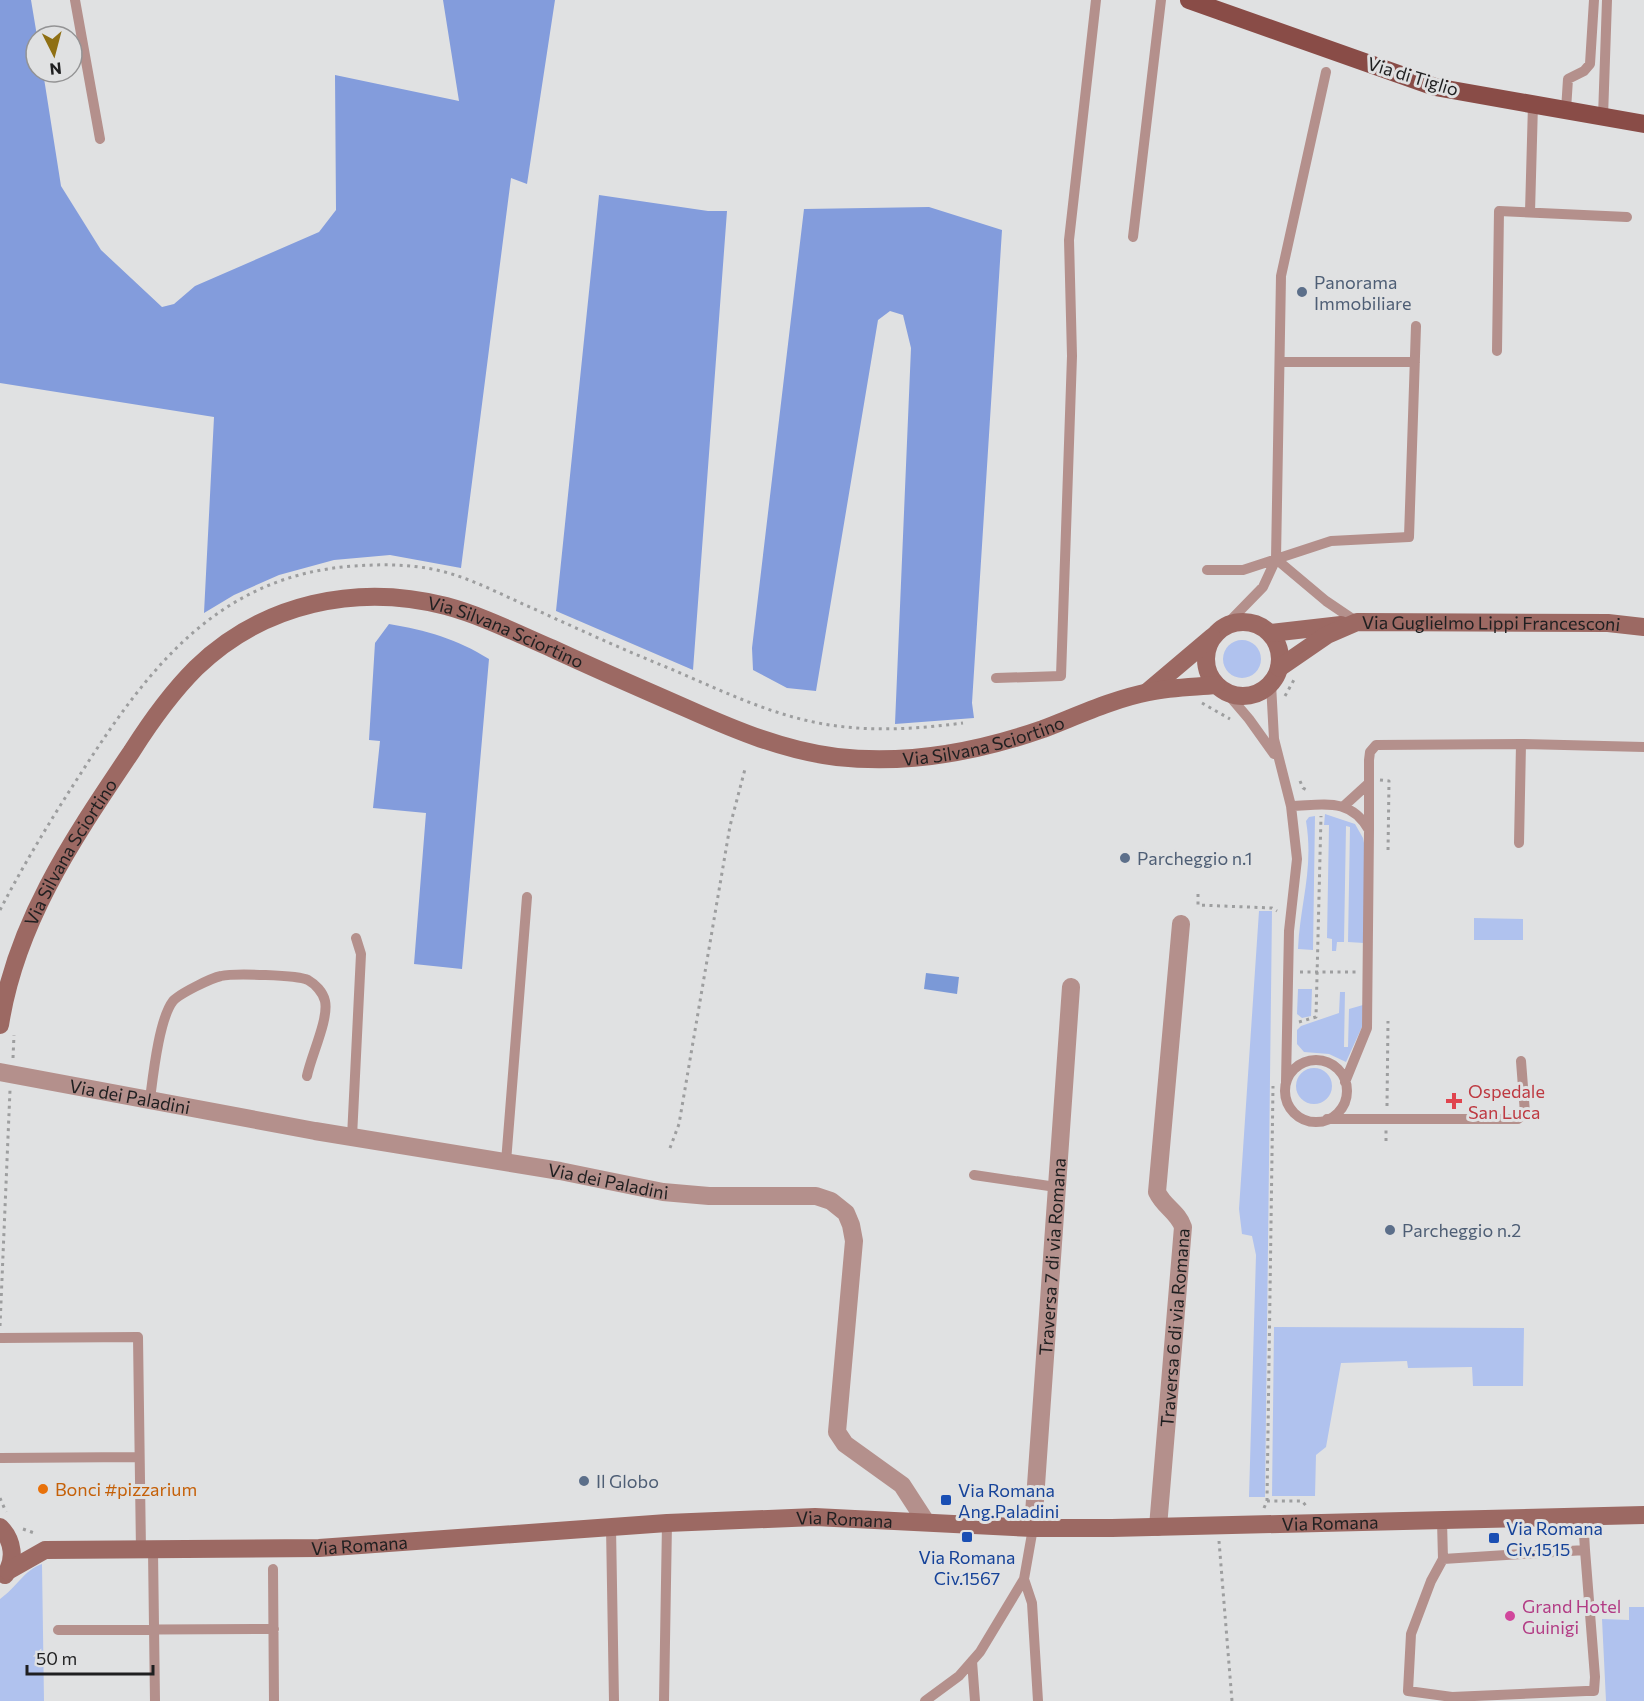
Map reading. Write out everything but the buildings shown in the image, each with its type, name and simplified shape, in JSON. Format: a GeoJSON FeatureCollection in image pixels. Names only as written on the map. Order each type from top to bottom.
{"type":"FeatureCollection","features":[{"type":"Feature","properties":{"kind":"main road","name":"Via di Tiglio"},"geometry":{"type":"LineString","coordinates":[[1189,0],[1435,87],[1644,124]]}},
{"type":"Feature","properties":{"kind":"street","name":"Via Silvana Sciortino"},"geometry":{"type":"LineString","coordinates":[[8,1026],[15,957],[44,891],[154,717],[197,667],[231,640],[258,623],[305,605],[345,598],[376,596],[411,599],[449,607],[497,624],[749,735],[839,757],[895,760],[976,748],[1040,730],[1147,692],[1221,688]]}},
{"type":"Feature","properties":{"kind":"street"},"geometry":{"type":"LineString","coordinates":[[1147,692],[1220,630],[1249,622],[1271,633],[1352,623]]}},
{"type":"Feature","properties":{"kind":"street","name":"Via Guglielmo Lippi Francesconi"},"geometry":{"type":"LineString","coordinates":[[1221,688],[1238,696],[1250,695],[1352,623],[1585,623],[1644,627]]}},
{"type":"Feature","properties":{"kind":"street"},"geometry":{"type":"LineString","coordinates":[[1220,630],[1209,645],[1206,660],[1207,669],[1221,688]]}},
{"type":"Feature","properties":{"kind":"street"},"geometry":{"type":"LineString","coordinates":[[1271,633],[1280,654],[1275,676]]}},
{"type":"Feature","properties":{"kind":"street","name":"Traversa 6 di via Romana"},"geometry":{"type":"LineString","coordinates":[[1158,1527],[1184,1227],[1180,1218],[1163,1204],[1157,1192],[1181,924]]}},
{"type":"Feature","properties":{"kind":"street","name":"Traversa 7 di via Romana"},"geometry":{"type":"LineString","coordinates":[[1033,1528],[1071,987]]}},
{"type":"Feature","properties":{"kind":"street","name":"Via dei Paladini"},"geometry":{"type":"LineString","coordinates":[[0,1072],[20,1080],[150,1099],[663,1192],[709,1196],[807,1194],[836,1204],[849,1219],[854,1241],[837,1432],[845,1444],[902,1485],[926,1521]]}},
{"type":"Feature","properties":{"kind":"street","name":"Via Romana"},"geometry":{"type":"LineString","coordinates":[[44,1542],[147,1551],[319,1548],[667,1523],[815,1517],[1033,1528],[1218,1526],[1644,1515]]}},
{"type":"Feature","properties":{"kind":"street"},"geometry":{"type":"LineString","coordinates":[[4,1576],[44,1542],[8,1525]]}},
{"type":"Feature","properties":{"kind":"street"},"geometry":{"type":"LineString","coordinates":[[4,1576],[12,1551],[8,1525]]}},
{"type":"Feature","properties":{"kind":"lane"},"geometry":{"type":"LineString","coordinates":[[75,0],[100,139]]}},
{"type":"Feature","properties":{"kind":"lane"},"geometry":{"type":"LineString","coordinates":[[996,678],[1061,676],[1072,356],[1069,240],[1096,0]]}},
{"type":"Feature","properties":{"kind":"lane"},"geometry":{"type":"LineString","coordinates":[[1133,237],[1161,0]]}},
{"type":"Feature","properties":{"kind":"lane"},"geometry":{"type":"LineString","coordinates":[[1566,110],[1568,79],[1584,71],[1590,64],[1594,0]]}},
{"type":"Feature","properties":{"kind":"lane"},"geometry":{"type":"LineString","coordinates":[[1603,117],[1607,0]]}},
{"type":"Feature","properties":{"kind":"lane"},"geometry":{"type":"LineString","coordinates":[[1220,630],[1263,587],[1276,559],[1281,276],[1326,72]]}},
{"type":"Feature","properties":{"kind":"lane"},"geometry":{"type":"LineString","coordinates":[[1530,212],[1533,104]]}},
{"type":"Feature","properties":{"kind":"lane"},"geometry":{"type":"LineString","coordinates":[[1497,351],[1499,211],[1627,217]]}},
{"type":"Feature","properties":{"kind":"lane"},"geometry":{"type":"LineString","coordinates":[[1207,570],[1243,570],[1331,541],[1409,537],[1416,326]]}},
{"type":"Feature","properties":{"kind":"lane"},"geometry":{"type":"LineString","coordinates":[[1280,362],[1415,362]]}},
{"type":"Feature","properties":{"kind":"lane"},"geometry":{"type":"LineString","coordinates":[[1276,559],[1352,623]]}},
{"type":"Feature","properties":{"kind":"lane"},"geometry":{"type":"LineString","coordinates":[[1275,676],[1270,711],[1279,762],[1291,806],[1297,876],[1289,931],[1286,1082],[1288,1104],[1298,1116],[1312,1121],[1367,1117],[1518,1119],[1525,1113],[1521,1061]]}},
{"type":"Feature","properties":{"kind":"lane"},"geometry":{"type":"LineString","coordinates":[[1221,688],[1265,739],[1279,762]]}},
{"type":"Feature","properties":{"kind":"lane"},"geometry":{"type":"LineString","coordinates":[[1520,843],[1521,744]]}},
{"type":"Feature","properties":{"kind":"lane"},"geometry":{"type":"LineString","coordinates":[[1367,1117],[1348,1110],[1344,1104],[1345,1082],[1367,1028],[1369,830],[1373,782],[1370,752],[1376,746],[1521,744],[1644,747]]}},
{"type":"Feature","properties":{"kind":"lane"},"geometry":{"type":"LineString","coordinates":[[1345,805],[1373,782]]}},
{"type":"Feature","properties":{"kind":"lane"},"geometry":{"type":"LineString","coordinates":[[1291,806],[1345,805],[1357,813],[1369,830]]}},
{"type":"Feature","properties":{"kind":"lane"},"geometry":{"type":"LineString","coordinates":[[506,1162],[527,897]]}},
{"type":"Feature","properties":{"kind":"lane"},"geometry":{"type":"LineString","coordinates":[[352,1137],[361,954],[356,938]]}},
{"type":"Feature","properties":{"kind":"lane"},"geometry":{"type":"LineString","coordinates":[[150,1099],[158,1051],[173,1002],[186,992],[221,976],[277,976],[306,979],[318,987],[325,1001],[324,1021],[307,1076]]}},
{"type":"Feature","properties":{"kind":"lane"},"geometry":{"type":"LineString","coordinates":[[1288,1042],[1302,1064]]}},
{"type":"Feature","properties":{"kind":"lane"},"geometry":{"type":"LineString","coordinates":[[1286,1082],[1295,1068],[1302,1064],[1324,1061],[1337,1069],[1345,1082]]}},
{"type":"Feature","properties":{"kind":"lane"},"geometry":{"type":"LineString","coordinates":[[1327,1119],[1344,1104]]}},
{"type":"Feature","properties":{"kind":"lane"},"geometry":{"type":"LineString","coordinates":[[974,1175],[1056,1187]]}},
{"type":"Feature","properties":{"kind":"lane"},"geometry":{"type":"LineString","coordinates":[[0,1337],[138,1337],[138,1457],[154,1630],[154,1701]]}},
{"type":"Feature","properties":{"kind":"lane"},"geometry":{"type":"LineString","coordinates":[[0,1458],[138,1457]]}},
{"type":"Feature","properties":{"kind":"lane"},"geometry":{"type":"LineString","coordinates":[[1442,1521],[1443,1559],[1431,1581],[1411,1634],[1408,1691],[1452,1697],[1594,1691],[1595,1677],[1583,1517]]}},
{"type":"Feature","properties":{"kind":"lane"},"geometry":{"type":"LineString","coordinates":[[664,1701],[667,1523]]}},
{"type":"Feature","properties":{"kind":"lane"},"geometry":{"type":"LineString","coordinates":[[611,1527],[614,1701]]}},
{"type":"Feature","properties":{"kind":"lane"},"geometry":{"type":"LineString","coordinates":[[926,1701],[959,1676],[972,1661],[1024,1579],[1033,1528]]}},
{"type":"Feature","properties":{"kind":"lane"},"geometry":{"type":"LineString","coordinates":[[1443,1559],[1585,1550]]}},
{"type":"Feature","properties":{"kind":"lane"},"geometry":{"type":"LineString","coordinates":[[273,1569],[274,1701]]}},
{"type":"Feature","properties":{"kind":"lane"},"geometry":{"type":"LineString","coordinates":[[1024,1579],[1032,1603],[1038,1701]]}},
{"type":"Feature","properties":{"kind":"lane"},"geometry":{"type":"LineString","coordinates":[[58,1630],[274,1629]]}},
{"type":"Feature","properties":{"kind":"lane"},"geometry":{"type":"LineString","coordinates":[[972,1661],[975,1701]]}},
{"type":"Feature","properties":{"kind":"path"},"geometry":{"type":"LineString","coordinates":[[0,910],[68,794],[114,722],[150,674],[187,636],[220,610],[252,592],[308,573],[379,564],[411,566],[465,578],[716,688],[782,713],[823,724],[886,729],[963,723]]}},
{"type":"Feature","properties":{"kind":"path"},"geometry":{"type":"LineString","coordinates":[[1282,707],[1289,688],[1302,669]]}},
{"type":"Feature","properties":{"kind":"path"},"geometry":{"type":"LineString","coordinates":[[1196,702],[1236,723]]}},
{"type":"Feature","properties":{"kind":"path"},"geometry":{"type":"LineString","coordinates":[[670,1148],[679,1124],[730,826],[745,769]]}},
{"type":"Feature","properties":{"kind":"path"},"geometry":{"type":"LineString","coordinates":[[1298,771],[1304,788],[1313,792]]}},
{"type":"Feature","properties":{"kind":"path"},"geometry":{"type":"LineString","coordinates":[[1373,782],[1389,780],[1388,852]]}},
{"type":"Feature","properties":{"kind":"path"},"geometry":{"type":"LineString","coordinates":[[1297,1022],[1316,1017],[1321,814]]}},
{"type":"Feature","properties":{"kind":"path"},"geometry":{"type":"LineString","coordinates":[[1198,894],[1198,905],[1272,908],[1277,912]]}},
{"type":"Feature","properties":{"kind":"path"},"geometry":{"type":"LineString","coordinates":[[1298,972],[1368,972]]}},
{"type":"Feature","properties":{"kind":"path"},"geometry":{"type":"LineString","coordinates":[[1386,1141],[1388,1021]]}},
{"type":"Feature","properties":{"kind":"path"},"geometry":{"type":"LineString","coordinates":[[8,1026],[13,1047]]}},
{"type":"Feature","properties":{"kind":"path"},"geometry":{"type":"LineString","coordinates":[[0,1337],[9,1091],[20,1080]]}},
{"type":"Feature","properties":{"kind":"path"},"geometry":{"type":"LineString","coordinates":[[1268,1501],[1273,1080]]}},
{"type":"Feature","properties":{"kind":"path"},"geometry":{"type":"LineString","coordinates":[[0,1498],[8,1525],[32,1533],[44,1542]]}},
{"type":"Feature","properties":{"kind":"path"},"geometry":{"type":"LineString","coordinates":[[1218,1526],[1232,1701]]}},
{"type":"Feature","properties":{"kind":"shaded area"},"geometry":{"type":"Polygon","coordinates":[[[0,0],[31,0],[35,24],[24,24],[24,84],[45,84],[61,186],[101,250],[162,307],[174,304],[195,286],[319,232],[336,210],[335,75],[459,101],[443,0],[555,0],[527,184],[511,178],[461,568],[390,555],[334,560],[279,575],[234,595],[204,613],[214,417],[0,383],[0,0]]]}},
{"type":"Feature","properties":{"kind":"shaded area"},"geometry":{"type":"Polygon","coordinates":[[[599,195],[708,211],[727,211],[693,670],[556,611],[599,195]]]}},
{"type":"Feature","properties":{"kind":"shaded area"},"geometry":{"type":"Polygon","coordinates":[[[929,207],[1002,230],[972,703],[974,718],[895,724],[911,348],[903,315],[890,311],[878,320],[816,691],[787,688],[753,670],[752,648],[804,209],[929,207]]]}},
{"type":"Feature","properties":{"kind":"shaded area"},"geometry":{"type":"Polygon","coordinates":[[[389,624],[441,636],[489,659],[462,969],[414,964],[426,813],[373,808],[380,741],[369,740],[375,643],[389,624]]]}},
{"type":"Feature","properties":{"kind":"shaded area"},"geometry":{"type":"Polygon","coordinates":[[[1242,640],[1255,646],[1261,659],[1255,672],[1242,678],[1229,672],[1223,659],[1229,646],[1242,640]]]}},
{"type":"Feature","properties":{"kind":"shaded area"},"geometry":{"type":"Polygon","coordinates":[[[1325,814],[1355,824],[1363,838],[1365,848],[1364,943],[1348,942],[1350,827],[1346,826],[1344,942],[1337,942],[1336,951],[1332,951],[1332,939],[1327,938],[1329,825],[1324,825],[1325,814]]]}},
{"type":"Feature","properties":{"kind":"shaded area"},"geometry":{"type":"Polygon","coordinates":[[[1315,816],[1313,950],[1298,949],[1308,870],[1306,821],[1309,817],[1315,816]]]}},
{"type":"Feature","properties":{"kind":"shaded area"},"geometry":{"type":"Polygon","coordinates":[[[1259,911],[1272,911],[1265,1497],[1249,1497],[1256,1255],[1252,1236],[1242,1234],[1239,1209],[1259,911]]]}},
{"type":"Feature","properties":{"kind":"shaded area"},"geometry":{"type":"Polygon","coordinates":[[[1474,918],[1523,919],[1523,940],[1474,940],[1474,918]]]}},
{"type":"Feature","properties":{"kind":"shaded area"},"geometry":{"type":"Polygon","coordinates":[[[926,973],[959,977],[957,994],[924,989],[926,973]]]}},
{"type":"Feature","properties":{"kind":"shaded area"},"geometry":{"type":"Polygon","coordinates":[[[1298,989],[1312,989],[1311,1016],[1302,1018],[1297,1014],[1298,989]]]}},
{"type":"Feature","properties":{"kind":"shaded area"},"geometry":{"type":"Polygon","coordinates":[[[1340,992],[1345,992],[1344,1047],[1348,1047],[1349,1009],[1363,1005],[1362,1027],[1346,1062],[1329,1054],[1304,1052],[1297,1044],[1297,1030],[1301,1026],[1339,1013],[1340,992]]]}},
{"type":"Feature","properties":{"kind":"shaded area"},"geometry":{"type":"Polygon","coordinates":[[[1314,1068],[1327,1073],[1332,1086],[1327,1099],[1314,1104],[1301,1099],[1296,1086],[1301,1073],[1314,1068]]]}},
{"type":"Feature","properties":{"kind":"shaded area"},"geometry":{"type":"Polygon","coordinates":[[[1274,1327],[1524,1328],[1523,1386],[1473,1386],[1472,1367],[1408,1368],[1407,1361],[1341,1363],[1326,1447],[1316,1455],[1315,1496],[1272,1496],[1274,1327]]]}},
{"type":"Feature","properties":{"kind":"shaded area"},"geometry":{"type":"Polygon","coordinates":[[[42,1564],[44,1701],[0,1701],[0,1599],[30,1570],[42,1564]]]}},
{"type":"Feature","properties":{"kind":"shaded area"},"geometry":{"type":"Polygon","coordinates":[[[1629,1607],[1644,1607],[1644,1701],[1606,1701],[1602,1619],[1629,1620],[1629,1607]]]}},
{"type":"Feature","properties":{"kind":"place","name":"Panorama Immobiliare"},"geometry":{"type":"Point","coordinates":[1302,292]}},
{"type":"Feature","properties":{"kind":"place","name":"Parcheggio n.1"},"geometry":{"type":"Point","coordinates":[1125,858]}},
{"type":"Feature","properties":{"kind":"place","name":"Ospedale San Luca"},"geometry":{"type":"Point","coordinates":[1454,1101]}},
{"type":"Feature","properties":{"kind":"place","name":"Parcheggio n.2"},"geometry":{"type":"Point","coordinates":[1390,1230]}},
{"type":"Feature","properties":{"kind":"place","name":"Il Globo"},"geometry":{"type":"Point","coordinates":[584,1481]}},
{"type":"Feature","properties":{"kind":"place","name":"Bonci #pizzarium"},"geometry":{"type":"Point","coordinates":[43,1489]}},
{"type":"Feature","properties":{"kind":"place","name":"Via Romana Ang.Paladini"},"geometry":{"type":"Point","coordinates":[946,1500]}},
{"type":"Feature","properties":{"kind":"place","name":"Via Romana Civ.1567"},"geometry":{"type":"Point","coordinates":[967,1537]}},
{"type":"Feature","properties":{"kind":"place","name":"Via Romana Civ.1515"},"geometry":{"type":"Point","coordinates":[1494,1538]}},
{"type":"Feature","properties":{"kind":"place","name":"Grand Hotel Guinigi"},"geometry":{"type":"Point","coordinates":[1510,1616]}}]}
